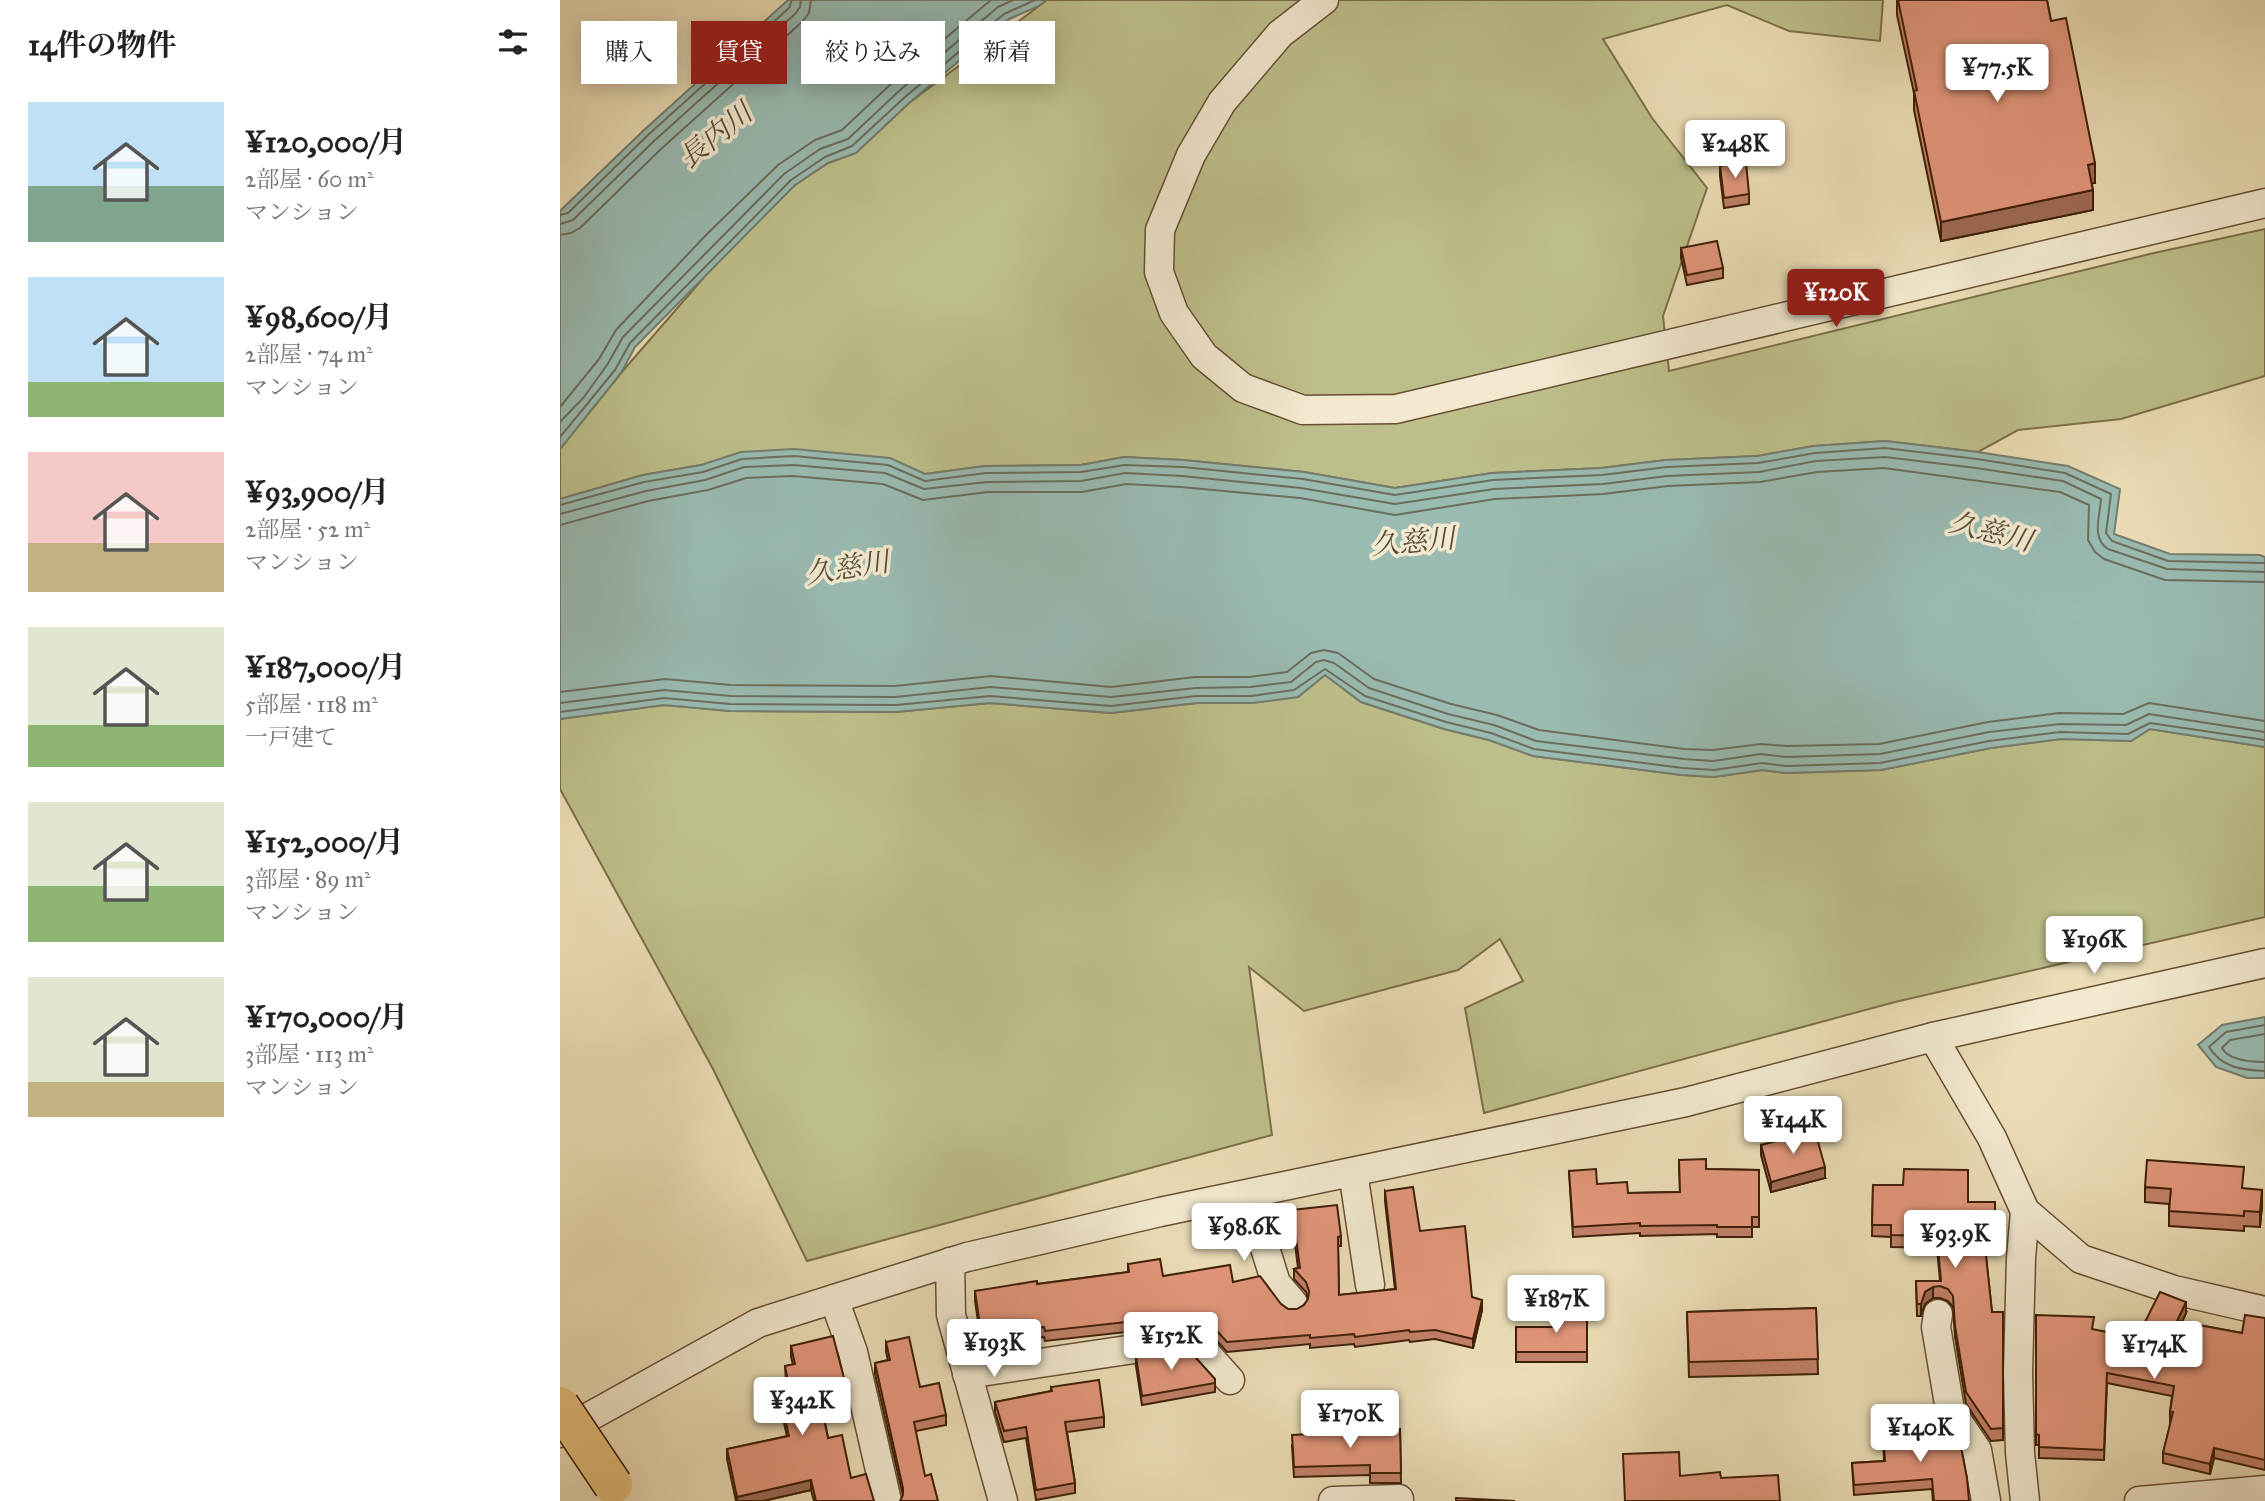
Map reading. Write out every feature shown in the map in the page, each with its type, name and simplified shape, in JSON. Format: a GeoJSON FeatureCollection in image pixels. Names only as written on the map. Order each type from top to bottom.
{"type":"FeatureCollection","features":[{"type":"Feature","properties":{"kind":"highway"},"geometry":{"type":"LineString","coordinates":[[560,1406],[613,1485]]}},
{"type":"Feature","properties":{"kind":"street"},"geometry":{"type":"LineString","coordinates":[[1324,0],[1280,34],[1222,102],[1191,155],[1160,230],[1158,272],[1174,313],[1204,356],[1243,388],[1303,410],[1396,409],[2265,203]]}},
{"type":"Feature","properties":{"kind":"street"},"geometry":{"type":"LineString","coordinates":[[560,1433],[758,1323],[950,1262],[1160,1212],[1686,1102],[1933,1037],[2265,963]]}},
{"type":"Feature","properties":{"kind":"street"},"geometry":{"type":"LineString","coordinates":[[1933,1037],[1992,1138],[2025,1211],[2081,1259],[2174,1290],[2265,1311]]}},
{"type":"Feature","properties":{"kind":"street"},"geometry":{"type":"LineString","coordinates":[[1353,1172],[1370,1285]]}},
{"type":"Feature","properties":{"kind":"street"},"geometry":{"type":"LineString","coordinates":[[1248,1194],[1276,1283],[1293,1303]]}},
{"type":"Feature","properties":{"kind":"street"},"geometry":{"type":"LineString","coordinates":[[2025,1211],[2018,1373],[2020,1452],[2025,1501]]}},
{"type":"Feature","properties":{"kind":"street"},"geometry":{"type":"LineString","coordinates":[[950,1262],[951,1315],[1003,1501]]}},
{"type":"Feature","properties":{"kind":"street"},"geometry":{"type":"LineString","coordinates":[[834,1299],[853,1352],[887,1501]]}},
{"type":"Feature","properties":{"kind":"street"},"geometry":{"type":"LineString","coordinates":[[1938,1314],[1936,1327],[1950,1410],[1977,1450],[1986,1501]]}},
{"type":"Feature","properties":{"kind":"street"},"geometry":{"type":"LineString","coordinates":[[967,1374],[1194,1340],[1230,1380]]}},
{"type":"Feature","properties":{"kind":"street"},"geometry":{"type":"LineString","coordinates":[[2139,1501],[2265,1490]]}},
{"type":"Feature","properties":{"kind":"street"},"geometry":{"type":"LineString","coordinates":[[1333,1501],[1399,1499]]}},
{"type":"Feature","properties":{"kind":"green space"},"geometry":{"type":"Polygon","coordinates":[[[1047,0],[1883,0],[1880,41],[1789,31],[1727,5],[1603,39],[1652,118],[1707,188],[1663,316],[1669,371],[2154,253],[2265,229],[2265,376],[2121,419],[2018,430],[1978,452],[1885,441],[1814,446],[1757,456],[1492,473],[1395,488],[1304,472],[1183,460],[1124,457],[1081,465],[985,466],[925,474],[889,458],[701,465],[643,475],[560,499],[560,449],[621,373],[726,252],[795,185],[828,163],[856,153],[909,103],[934,84],[945,84],[945,76],[959,66],[959,84],[1055,84],[1055,21],[1019,21],[1047,0]]]}},
{"type":"Feature","properties":{"kind":"green space"},"geometry":{"type":"Polygon","coordinates":[[[1325,675],[1361,702],[1533,756],[1682,775],[1714,777],[1762,770],[1785,773],[1881,770],[1991,748],[2061,739],[2131,741],[2150,729],[2265,747],[2265,917],[1895,1002],[1484,1113],[1465,1008],[1523,981],[1500,939],[1458,970],[1304,1011],[1249,967],[1272,1135],[807,1261],[713,1069],[560,789],[560,719],[664,705],[730,711],[896,712],[990,703],[1111,713],[1197,703],[1251,703],[1298,697],[1325,675]]]}},
{"type":"Feature","properties":{"kind":"water","name":"長内川"},"geometry":{"type":"Polygon","coordinates":[[[788,0],[1046,0],[1007,21],[959,21],[959,61],[945,73],[945,21],[801,21],[801,84],[932,84],[856,153],[828,163],[795,185],[635,347],[621,373],[560,449],[560,211],[695,84],[787,84],[787,21],[765,21],[788,0]]]}},
{"type":"Feature","properties":{"kind":"water","name":"久慈川"},"geometry":{"type":"Polygon","coordinates":[[[1885,441],[2068,466],[2120,489],[2114,534],[2170,554],[2265,557],[2265,747],[2150,729],[2131,741],[2061,739],[1991,748],[1881,770],[1785,773],[1762,770],[1714,777],[1682,775],[1533,756],[1361,702],[1325,675],[1298,697],[1252,703],[1197,703],[1111,713],[990,703],[896,712],[730,711],[664,705],[560,719],[560,499],[643,475],[701,465],[741,452],[794,449],[890,458],[925,474],[985,466],[1081,465],[1124,457],[1183,460],[1304,472],[1395,488],[1492,473],[1757,456],[1814,446],[1885,441]]]}},
{"type":"Feature","properties":{"kind":"water"},"geometry":{"type":"Polygon","coordinates":[[[2265,1017],[2265,1078],[2247,1078],[2216,1067],[2198,1045],[2222,1025],[2265,1017]]]}},
{"type":"Feature","properties":{"kind":"building"},"geometry":{"type":"Polygon","coordinates":[[[1898,0],[2047,0],[2051,21],[2066,18],[2095,163],[2088,165],[2093,190],[1941,222],[1898,0]]]}},
{"type":"Feature","properties":{"kind":"building"},"geometry":{"type":"Polygon","coordinates":[[[1746,162],[1749,194],[1724,198],[1720,166],[1746,162]]]}},
{"type":"Feature","properties":{"kind":"building"},"geometry":{"type":"Polygon","coordinates":[[[1717,241],[1723,268],[1687,275],[1681,248],[1717,241]]]}},
{"type":"Feature","properties":{"kind":"building"},"geometry":{"type":"Polygon","coordinates":[[[1815,1131],[1825,1167],[1771,1182],[1761,1145],[1815,1131]]]}},
{"type":"Feature","properties":{"kind":"building"},"geometry":{"type":"Polygon","coordinates":[[[1706,1159],[1706,1169],[1759,1170],[1759,1217],[1752,1217],[1752,1227],[1640,1226],[1640,1223],[1573,1227],[1569,1171],[1596,1169],[1597,1184],[1627,1182],[1628,1193],[1680,1192],[1679,1160],[1706,1159]]]}},
{"type":"Feature","properties":{"kind":"building"},"geometry":{"type":"Polygon","coordinates":[[[2147,1160],[2244,1167],[2242,1188],[2262,1190],[2260,1212],[2244,1211],[2244,1216],[2169,1211],[2171,1189],[2145,1187],[2147,1160]]]}},
{"type":"Feature","properties":{"kind":"building"},"geometry":{"type":"Polygon","coordinates":[[[1904,1169],[1968,1170],[1968,1202],[1995,1202],[1995,1227],[1983,1227],[1992,1312],[2003,1312],[2003,1428],[1991,1429],[1966,1392],[1953,1296],[1948,1289],[1933,1287],[1925,1292],[1921,1304],[1917,1304],[1916,1281],[1941,1281],[1937,1236],[1891,1235],[1891,1225],[1872,1225],[1873,1185],[1903,1185],[1904,1169]]]}},
{"type":"Feature","properties":{"kind":"building"},"geometry":{"type":"Polygon","coordinates":[[[1413,1187],[1420,1231],[1465,1226],[1472,1297],[1482,1300],[1473,1339],[1435,1330],[1409,1330],[1355,1337],[1354,1334],[1310,1338],[1310,1335],[1227,1342],[1199,1314],[1045,1331],[1044,1327],[1026,1330],[1025,1325],[981,1332],[975,1291],[1037,1281],[1037,1284],[1129,1272],[1128,1264],[1160,1259],[1163,1276],[1230,1265],[1233,1282],[1260,1276],[1281,1304],[1288,1309],[1297,1309],[1308,1299],[1309,1291],[1306,1282],[1294,1269],[1300,1268],[1292,1210],[1337,1205],[1341,1236],[1338,1237],[1339,1295],[1396,1289],[1385,1191],[1413,1187]]]}},
{"type":"Feature","properties":{"kind":"building"},"geometry":{"type":"Polygon","coordinates":[[[2160,1292],[2186,1302],[2177,1321],[2242,1333],[2245,1315],[2265,1318],[2265,1460],[2214,1448],[2210,1464],[2163,1453],[2173,1412],[2170,1412],[2174,1386],[2107,1373],[2104,1450],[2039,1447],[2039,1435],[2036,1434],[2036,1315],[2094,1317],[2092,1329],[2137,1338],[2160,1292]]]}},
{"type":"Feature","properties":{"kind":"building"},"geometry":{"type":"Polygon","coordinates":[[[1816,1308],[1818,1359],[1689,1362],[1687,1312],[1816,1308]]]}},
{"type":"Feature","properties":{"kind":"building"},"geometry":{"type":"Polygon","coordinates":[[[1558,1311],[1587,1311],[1587,1352],[1516,1352],[1516,1327],[1558,1327],[1558,1311]]]}},
{"type":"Feature","properties":{"kind":"building"},"geometry":{"type":"Polygon","coordinates":[[[833,1336],[844,1378],[817,1384],[828,1438],[842,1435],[851,1478],[866,1474],[874,1501],[816,1501],[811,1480],[737,1497],[727,1449],[789,1436],[777,1383],[788,1381],[785,1366],[795,1364],[791,1346],[833,1336]]]}},
{"type":"Feature","properties":{"kind":"building"},"geometry":{"type":"Polygon","coordinates":[[[909,1337],[920,1387],[939,1383],[946,1415],[914,1422],[925,1476],[931,1474],[938,1501],[900,1501],[903,1488],[875,1363],[890,1360],[886,1342],[909,1337]]]}},
{"type":"Feature","properties":{"kind":"building"},"geometry":{"type":"Polygon","coordinates":[[[1188,1349],[1215,1379],[1215,1383],[1142,1396],[1136,1357],[1188,1349]]]}},
{"type":"Feature","properties":{"kind":"building"},"geometry":{"type":"Polygon","coordinates":[[[1099,1380],[1104,1417],[1065,1422],[1075,1483],[1036,1490],[1026,1427],[1004,1431],[995,1402],[1052,1391],[1051,1387],[1099,1380]]]}},
{"type":"Feature","properties":{"kind":"building"},"geometry":{"type":"Polygon","coordinates":[[[1400,1429],[1401,1473],[1370,1473],[1370,1465],[1294,1467],[1292,1435],[1400,1429]]]}},
{"type":"Feature","properties":{"kind":"building"},"geometry":{"type":"Polygon","coordinates":[[[1951,1431],[1961,1447],[1969,1501],[1934,1501],[1932,1479],[1854,1485],[1852,1463],[1885,1461],[1883,1434],[1951,1431]]]}},
{"type":"Feature","properties":{"kind":"building"},"geometry":{"type":"Polygon","coordinates":[[[1679,1452],[1680,1476],[1720,1472],[1721,1478],[1778,1475],[1780,1501],[1625,1501],[1623,1454],[1679,1452]]]}},
{"type":"Feature","properties":{"kind":"building"},"geometry":{"type":"Polygon","coordinates":[[[1456,1498],[1515,1501],[1456,1501],[1456,1498]]]}}]}
